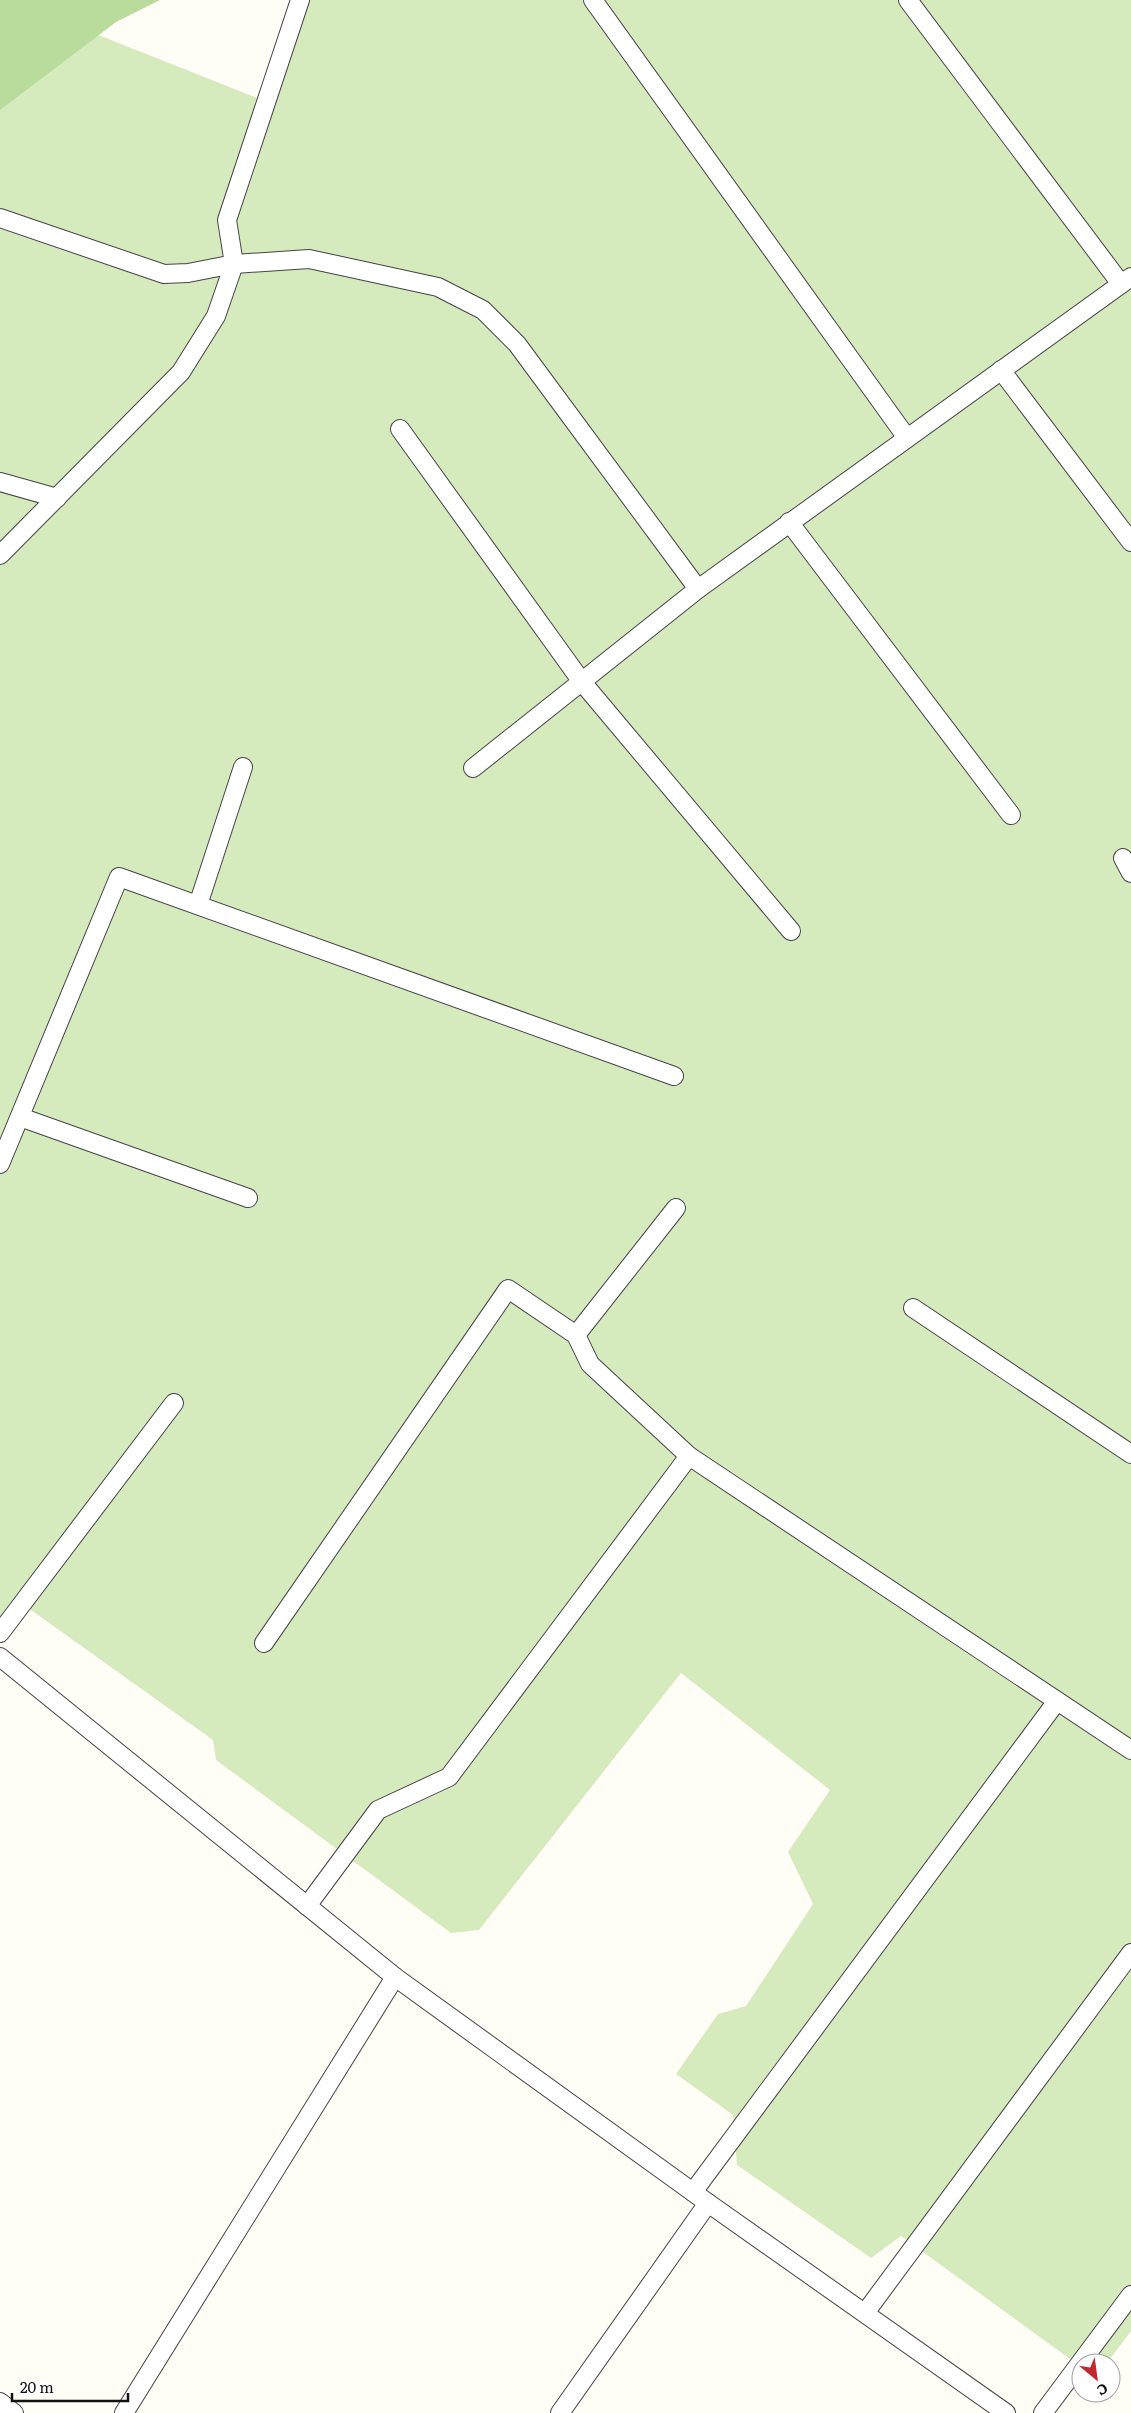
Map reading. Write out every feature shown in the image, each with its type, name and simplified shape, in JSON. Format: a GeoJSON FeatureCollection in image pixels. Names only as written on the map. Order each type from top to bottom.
{"type":"FeatureCollection","features":[{"type":"Feature","properties":{"kind":"lane"},"geometry":{"type":"LineString","coordinates":[[0,555],[181,372],[216,316],[234,264],[227,220],[300,0]]}},
{"type":"Feature","properties":{"kind":"lane"},"geometry":{"type":"LineString","coordinates":[[594,0],[907,438]]}},
{"type":"Feature","properties":{"kind":"lane"},"geometry":{"type":"LineString","coordinates":[[473,768],[698,590],[789,522],[1126,281],[908,0]]}},
{"type":"Feature","properties":{"kind":"lane"},"geometry":{"type":"LineString","coordinates":[[0,218],[164,274],[188,273],[234,264],[309,259],[438,287],[483,310],[517,344],[698,590]]}},
{"type":"Feature","properties":{"kind":"lane"},"geometry":{"type":"LineString","coordinates":[[1001,370],[1131,542]]}},
{"type":"Feature","properties":{"kind":"lane"},"geometry":{"type":"LineString","coordinates":[[400,429],[582,682],[791,931]]}},
{"type":"Feature","properties":{"kind":"lane"},"geometry":{"type":"LineString","coordinates":[[0,482],[57,498]]}},
{"type":"Feature","properties":{"kind":"lane"},"geometry":{"type":"LineString","coordinates":[[789,522],[1011,815]]}},
{"type":"Feature","properties":{"kind":"lane"},"geometry":{"type":"LineString","coordinates":[[198,905],[243,767]]}},
{"type":"Feature","properties":{"kind":"lane"},"geometry":{"type":"LineString","coordinates":[[0,1164],[119,877],[674,1076]]}},
{"type":"Feature","properties":{"kind":"lane"},"geometry":{"type":"LineString","coordinates":[[20,1117],[248,1198]]}},
{"type":"Feature","properties":{"kind":"lane"},"geometry":{"type":"LineString","coordinates":[[576,1335],[676,1208]]}},
{"type":"Feature","properties":{"kind":"lane"},"geometry":{"type":"LineString","coordinates":[[264,1643],[508,1289],[576,1335],[590,1364],[689,1456],[1131,1750]]}},
{"type":"Feature","properties":{"kind":"lane"},"geometry":{"type":"LineString","coordinates":[[913,1308],[1131,1454]]}},
{"type":"Feature","properties":{"kind":"lane"},"geometry":{"type":"LineString","coordinates":[[0,1632],[174,1403]]}},
{"type":"Feature","properties":{"kind":"lane"},"geometry":{"type":"LineString","coordinates":[[306,1906],[378,1810],[449,1777],[689,1456]]}},
{"type":"Feature","properties":{"kind":"lane"},"geometry":{"type":"LineString","coordinates":[[0,1657],[395,1977],[708,2203],[1006,2413]]}},
{"type":"Feature","properties":{"kind":"lane"},"geometry":{"type":"LineString","coordinates":[[693,2192],[1057,1701]]}},
{"type":"Feature","properties":{"kind":"lane"},"geometry":{"type":"LineString","coordinates":[[865,2313],[1131,1953]]}},
{"type":"Feature","properties":{"kind":"lane"},"geometry":{"type":"LineString","coordinates":[[124,2413],[395,1977]]}},
{"type":"Feature","properties":{"kind":"lane"},"geometry":{"type":"LineString","coordinates":[[560,2413],[708,2203]]}},
{"type":"Feature","properties":{"kind":"lane"},"geometry":{"type":"LineString","coordinates":[[1043,2413],[1131,2295]]}},
{"type":"Feature","properties":{"kind":"lane"},"geometry":{"type":"LineString","coordinates":[[0,2402],[14,2413]]}},
{"type":"Feature","properties":{"kind":"green space"},"geometry":{"type":"Polygon","coordinates":[[[0,0],[10,0],[257,98],[293,0],[1131,0],[1131,2331],[1114,2353],[1071,2353],[1071,2360],[901,2236],[871,2258],[737,2165],[733,2115],[676,2074],[718,2014],[746,2006],[813,1904],[788,1852],[830,1790],[681,1673],[479,1930],[451,1933],[216,1760],[213,1740],[24,1605],[0,1633],[0,0]]]}},
{"type":"Feature","properties":{"kind":"green space"},"geometry":{"type":"Polygon","coordinates":[[[0,0],[160,0],[116,22],[0,110],[0,0]]]}}]}
